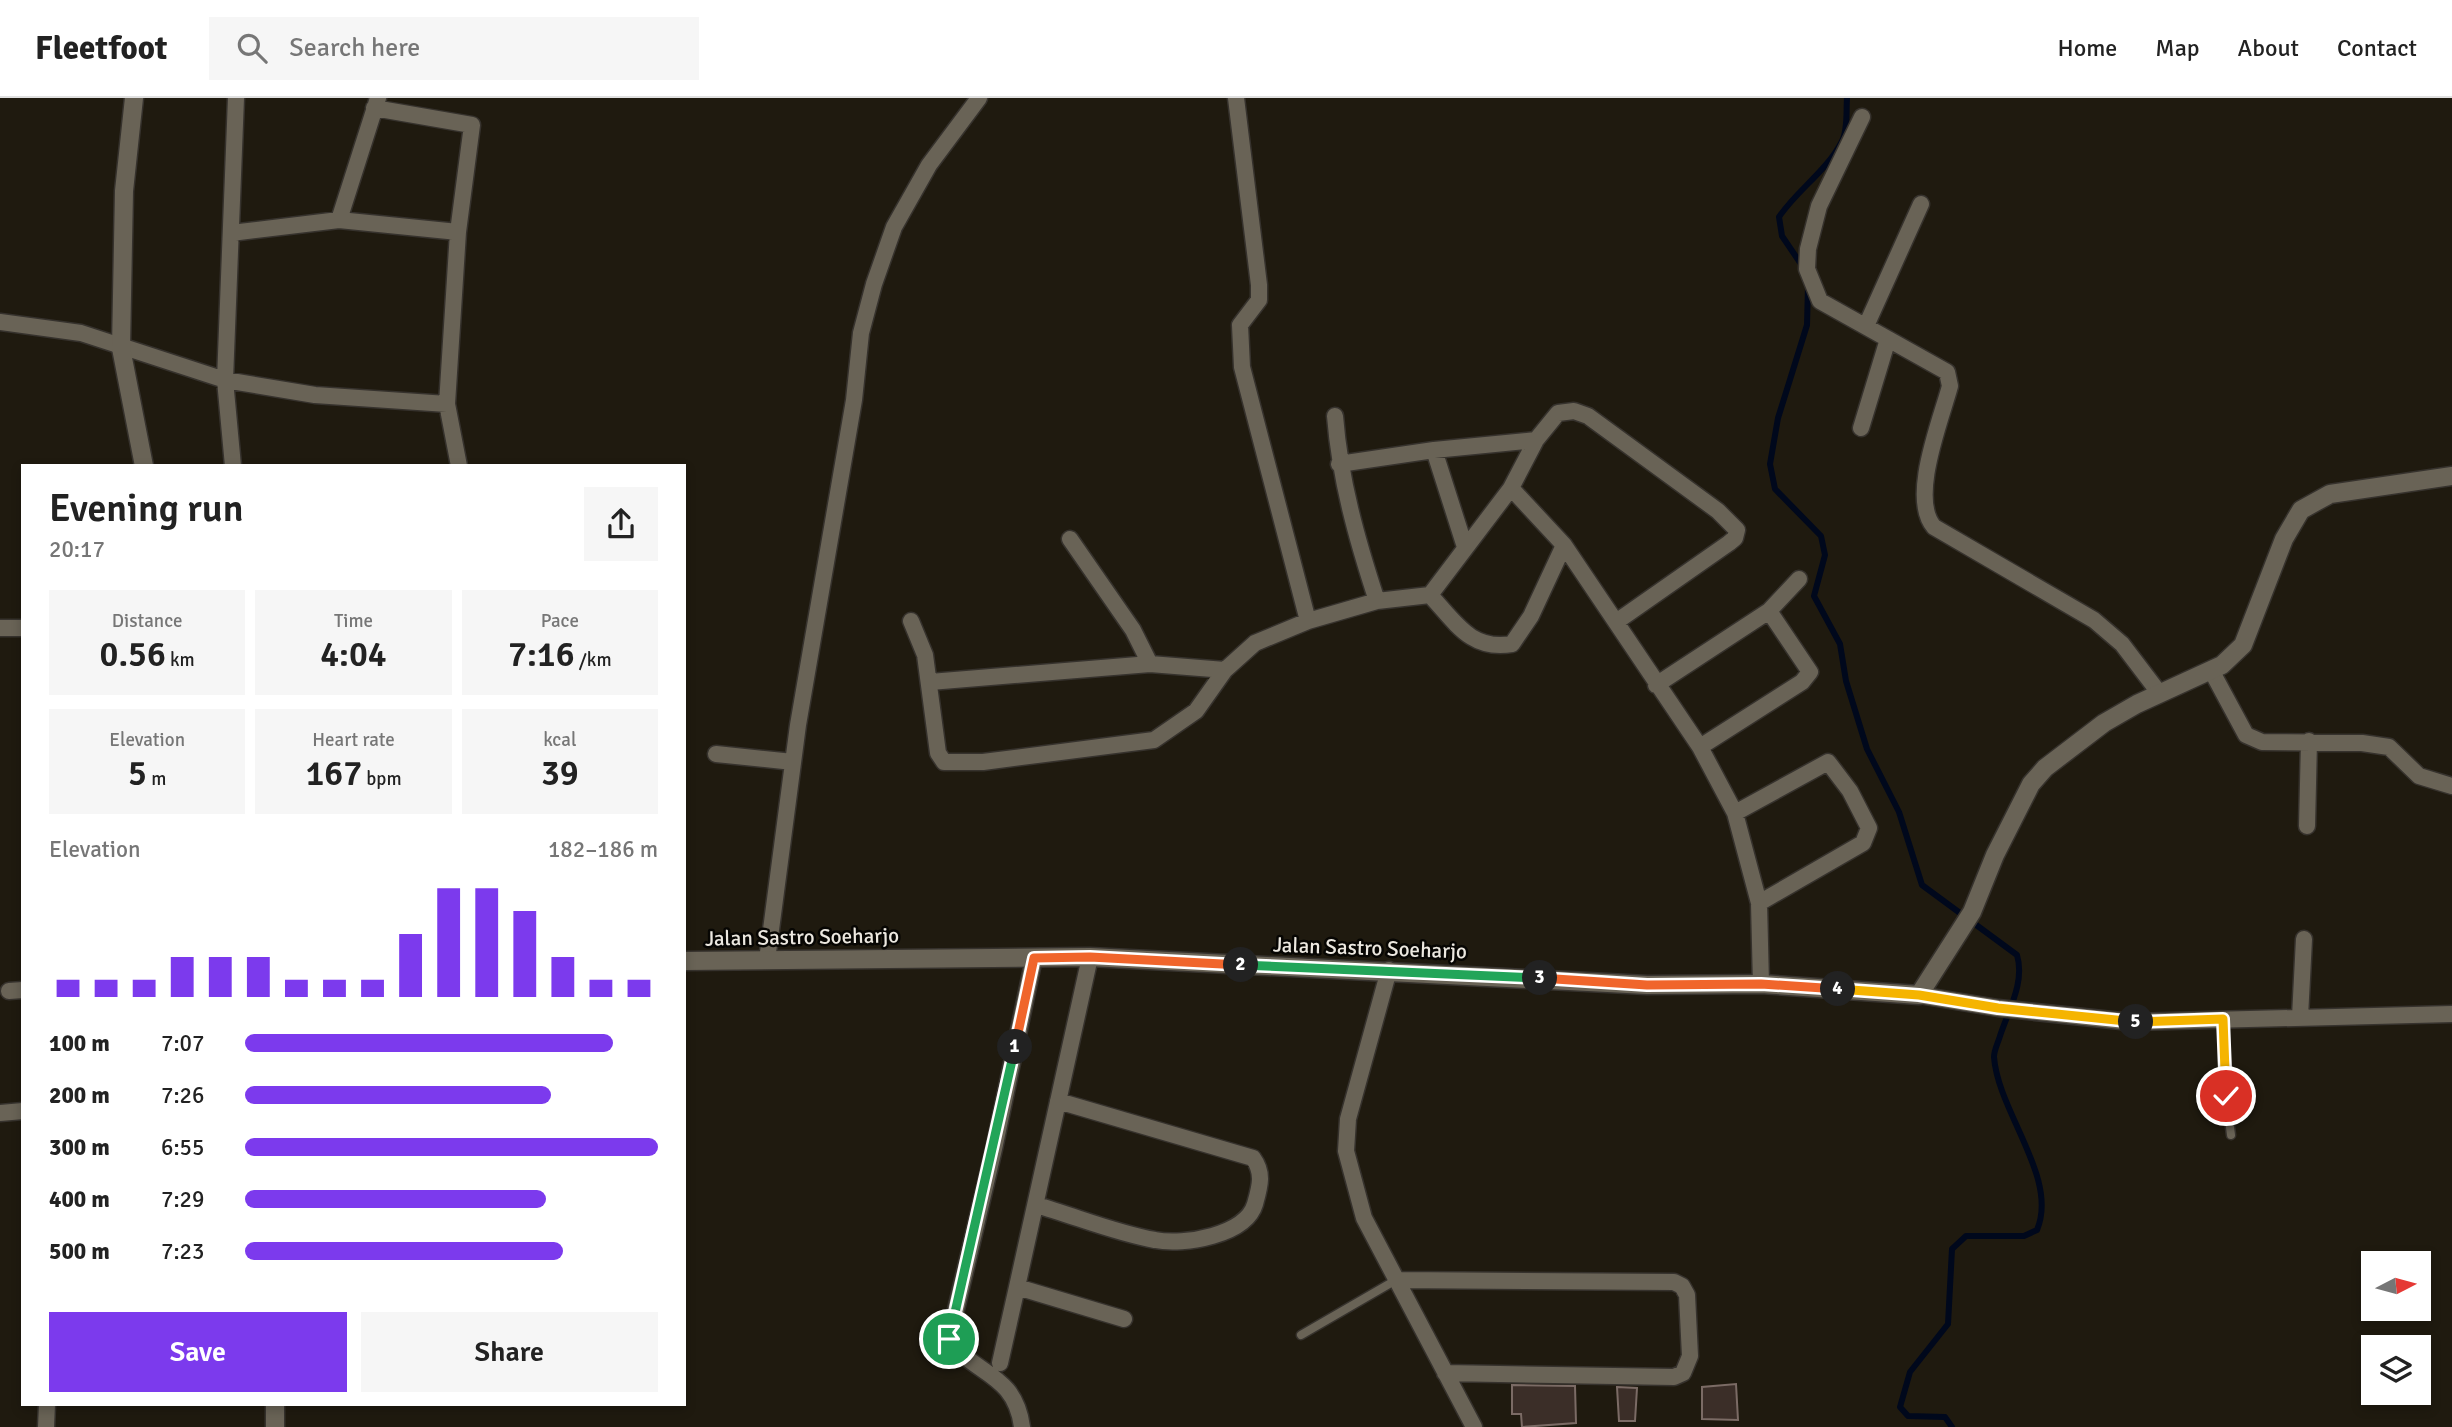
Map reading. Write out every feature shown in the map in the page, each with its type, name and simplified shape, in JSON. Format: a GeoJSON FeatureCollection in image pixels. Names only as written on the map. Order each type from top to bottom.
{"type":"FeatureCollection","features":[{"type":"Feature","properties":{"kind":"street"},"geometry":{"type":"LineString","coordinates":[[134,98],[124,191],[121,348],[144,464]]}},
{"type":"Feature","properties":{"kind":"street"},"geometry":{"type":"LineString","coordinates":[[233,464],[225,380],[236,98]]}},
{"type":"Feature","properties":{"kind":"street"},"geometry":{"type":"LineString","coordinates":[[766,960],[793,762],[854,400],[861,333],[874,284],[894,227],[929,165],[979,98]]}},
{"type":"Feature","properties":{"kind":"street"},"geometry":{"type":"LineString","coordinates":[[1236,98],[1259,285],[1259,300],[1240,325],[1242,367],[1308,621]]}},
{"type":"Feature","properties":{"kind":"street"},"geometry":{"type":"LineString","coordinates":[[339,220],[376,103],[472,125],[458,232],[447,404],[458,464]]}},
{"type":"Feature","properties":{"kind":"street"},"geometry":{"type":"LineString","coordinates":[[1862,117],[1819,206],[1808,249],[1807,269],[1820,301],[1947,372],[1950,386],[1926,475],[1926,518],[1934,527],[2094,620],[2122,644],[2160,694]]}},
{"type":"Feature","properties":{"kind":"street"},"geometry":{"type":"LineString","coordinates":[[1866,326],[1921,204]]}},
{"type":"Feature","properties":{"kind":"street"},"geometry":{"type":"LineString","coordinates":[[231,233],[339,220],[458,232]]}},
{"type":"Feature","properties":{"kind":"street"},"geometry":{"type":"LineString","coordinates":[[0,322],[81,333],[225,380],[316,395],[447,404]]}},
{"type":"Feature","properties":{"kind":"street"},"geometry":{"type":"LineString","coordinates":[[1861,428],[1888,339]]}},
{"type":"Feature","properties":{"kind":"street"},"geometry":{"type":"LineString","coordinates":[[911,621],[919,635],[930,682],[939,753],[944,762],[983,762],[1154,740],[1196,711],[1225,670],[1255,643],[1308,621],[1377,601],[1430,595],[1511,488],[1536,440],[1558,414],[1574,411],[1588,416],[1718,511],[1737,530],[1735,538],[1729,543],[1616,622]]}},
{"type":"Feature","properties":{"kind":"street"},"geometry":{"type":"LineString","coordinates":[[1335,416],[1339,464],[1357,538],[1377,601]]}},
{"type":"Feature","properties":{"kind":"street"},"geometry":{"type":"LineString","coordinates":[[1339,464],[1434,450],[1536,440]]}},
{"type":"Feature","properties":{"kind":"street"},"geometry":{"type":"LineString","coordinates":[[1434,450],[1465,547]]}},
{"type":"Feature","properties":{"kind":"street"},"geometry":{"type":"LineString","coordinates":[[2452,476],[2330,494],[2301,510],[2284,539],[2243,645],[2222,665],[2104,723],[2045,768],[2031,784],[1990,864],[1972,912],[1919,995],[1998,1008],[2131,1022],[2452,1014]]}},
{"type":"Feature","properties":{"kind":"street"},"geometry":{"type":"LineString","coordinates":[[1511,488],[1564,545],[1700,747],[1735,813],[1759,903],[1761,984]]}},
{"type":"Feature","properties":{"kind":"street"},"geometry":{"type":"LineString","coordinates":[[1070,539],[1133,630],[1150,664]]}},
{"type":"Feature","properties":{"kind":"street"},"geometry":{"type":"LineString","coordinates":[[1430,595],[1473,641],[1495,647],[1512,644],[1531,616],[1564,545]]}},
{"type":"Feature","properties":{"kind":"street"},"geometry":{"type":"LineString","coordinates":[[1656,685],[1769,611],[1799,579]]}},
{"type":"Feature","properties":{"kind":"street"},"geometry":{"type":"LineString","coordinates":[[1700,747],[1802,682],[1810,672],[1769,611]]}},
{"type":"Feature","properties":{"kind":"street"},"geometry":{"type":"LineString","coordinates":[[0,628],[21,628]]}},
{"type":"Feature","properties":{"kind":"street"},"geometry":{"type":"LineString","coordinates":[[930,682],[1150,664],[1225,670]]}},
{"type":"Feature","properties":{"kind":"street"},"geometry":{"type":"LineString","coordinates":[[2211,670],[2246,735],[2262,742],[2309,741],[2389,747],[2419,776],[2452,786]]}},
{"type":"Feature","properties":{"kind":"street"},"geometry":{"type":"LineString","coordinates":[[2307,826],[2309,741]]}},
{"type":"Feature","properties":{"kind":"street"},"geometry":{"type":"LineString","coordinates":[[716,754],[793,762]]}},
{"type":"Feature","properties":{"kind":"street"},"geometry":{"type":"LineString","coordinates":[[1735,813],[1828,762],[1850,791],[1869,828],[1863,843],[1759,903]]}},
{"type":"Feature","properties":{"kind":"street"},"geometry":{"type":"LineString","coordinates":[[2300,1017],[2304,939]]}},
{"type":"Feature","properties":{"kind":"street"},"geometry":{"type":"LineString","coordinates":[[1000,1363],[1090,957]]}},
{"type":"Feature","properties":{"kind":"street","name":"Jalan Sastro Soeharjo"},"geometry":{"type":"LineString","coordinates":[[686,961],[1090,957],[1647,985],[1761,984],[1919,995]]}},
{"type":"Feature","properties":{"kind":"street"},"geometry":{"type":"LineString","coordinates":[[1022,1427],[1020,1412],[1007,1387],[956,1350],[949,1339],[994,1149],[1034,958]]}},
{"type":"Feature","properties":{"kind":"street"},"geometry":{"type":"LineString","coordinates":[[1390,970],[1348,1119],[1346,1151],[1364,1218],[1474,1427]]}},
{"type":"Feature","properties":{"kind":"street"},"geometry":{"type":"LineString","coordinates":[[1035,1205],[1156,1240],[1177,1242],[1227,1230],[1240,1223],[1253,1212],[1261,1184],[1259,1167],[1253,1158],[1058,1101]]}},
{"type":"Feature","properties":{"kind":"street"},"geometry":{"type":"LineString","coordinates":[[0,1112],[21,1111]]}},
{"type":"Feature","properties":{"kind":"street"},"geometry":{"type":"LineString","coordinates":[[1396,1280],[1674,1282],[1682,1286],[1687,1295],[1690,1356],[1683,1373],[1674,1377],[1445,1373]]}},
{"type":"Feature","properties":{"kind":"street"},"geometry":{"type":"LineString","coordinates":[[1017,1287],[1124,1319]]}},
{"type":"Feature","properties":{"kind":"street"},"geometry":{"type":"LineString","coordinates":[[46,1427],[47,1406]]}},
{"type":"Feature","properties":{"kind":"street"},"geometry":{"type":"LineString","coordinates":[[275,1406],[275,1427]]}},
{"type":"Feature","properties":{"kind":"lane"},"geometry":{"type":"LineString","coordinates":[[2223,1019],[2226,1096],[2231,1135]]}},
{"type":"Feature","properties":{"kind":"lane"},"geometry":{"type":"LineString","coordinates":[[1301,1335],[1396,1280]]}},
{"type":"Feature","properties":{"kind":"building"},"geometry":{"type":"Polygon","coordinates":[[[1736,1384],[1738,1420],[1702,1419],[1702,1387],[1736,1384]]]}},
{"type":"Feature","properties":{"kind":"building"},"geometry":{"type":"Polygon","coordinates":[[[1512,1385],[1575,1386],[1576,1423],[1522,1427],[1521,1414],[1512,1414],[1512,1385]]]}},
{"type":"Feature","properties":{"kind":"building"},"geometry":{"type":"Polygon","coordinates":[[[1617,1387],[1637,1388],[1635,1421],[1619,1421],[1617,1387]]]}},
{"type":"Feature","properties":{"kind":"waterway"},"geometry":{"type":"LineString","coordinates":[[1803,267],[1782,236],[1779,217],[1836,152],[1844,137],[1847,98]]}},
{"type":"Feature","properties":{"kind":"waterway"},"geometry":{"type":"LineString","coordinates":[[1808,287],[1807,325],[1778,418],[1770,464],[1775,489],[1821,536],[1825,555],[1814,596],[1840,644],[1846,681],[1867,749],[1899,812],[1922,885],[2017,955],[2019,965],[2018,985],[1994,1057],[1998,1078],[2034,1167],[2042,1210],[2037,1230],[2024,1236],[1966,1236],[1952,1249],[1948,1324],[1910,1372],[1900,1407],[1908,1416],[1945,1417],[1952,1427]]}},
{"type":"Feature","properties":{"kind":"route"},"geometry":{"type":"LineString","coordinates":[[949,1339],[994,1149],[1034,958],[1090,957],[1287,969],[1390,970],[1647,985],[1761,984],[1919,995],[1998,1008],[2131,1022],[2223,1019],[2226,1096]]}}]}
